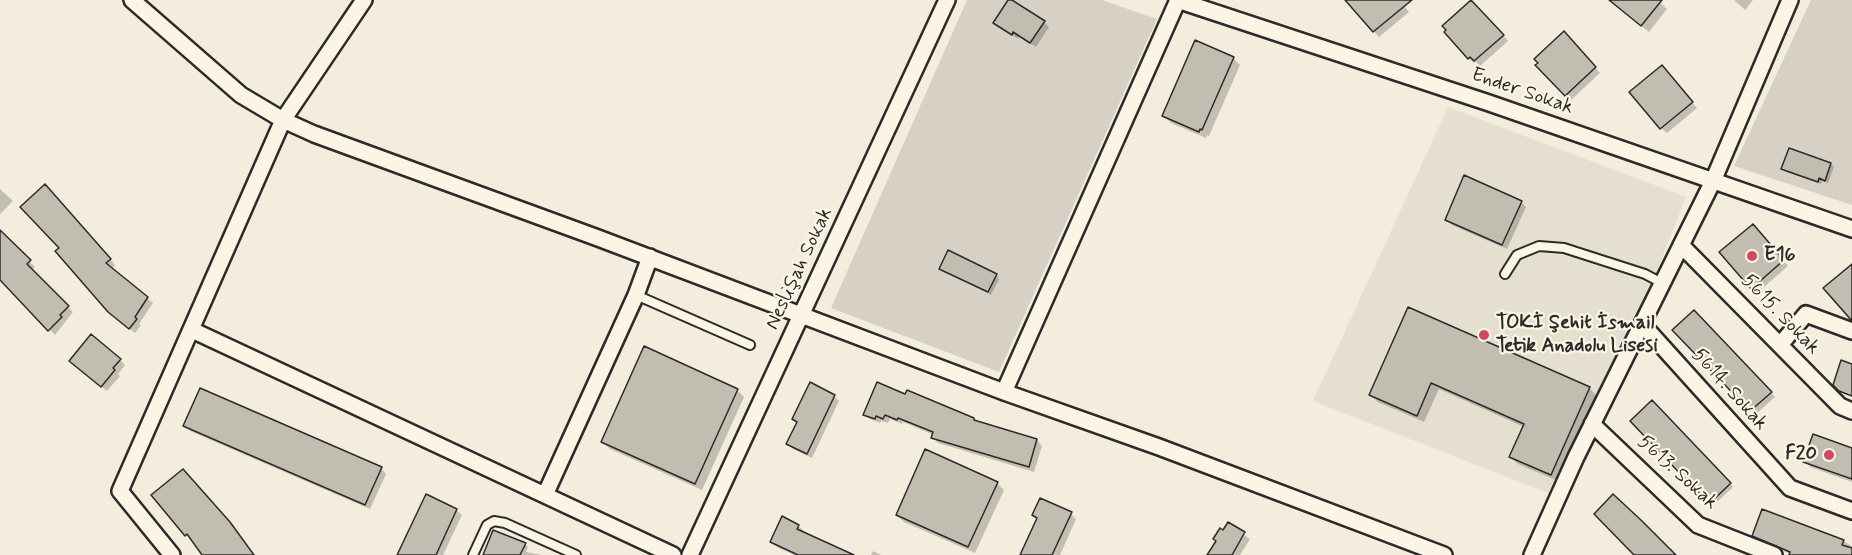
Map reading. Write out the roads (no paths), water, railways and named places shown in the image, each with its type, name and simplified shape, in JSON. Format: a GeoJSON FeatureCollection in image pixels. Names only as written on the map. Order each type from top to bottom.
{"type":"FeatureCollection","features":[{"type":"Feature","properties":{"kind":"street"},"geometry":{"type":"LineString","coordinates":[[132,0],[241,95],[283,120],[325,138],[650,257],[1004,392],[1170,451],[1444,555]]}},
{"type":"Feature","properties":{"kind":"street"},"geometry":{"type":"LineString","coordinates":[[172,555],[120,492],[283,120],[364,0]]}},
{"type":"Feature","properties":{"kind":"street","name":"Neslişah Sokak"},"geometry":{"type":"LineString","coordinates":[[690,555],[947,0]]}},
{"type":"Feature","properties":{"kind":"street"},"geometry":{"type":"LineString","coordinates":[[1004,392],[1178,0]]}},
{"type":"Feature","properties":{"kind":"street","name":"Ender Sokak"},"geometry":{"type":"LineString","coordinates":[[1178,0],[1478,99],[1852,229]]}},
{"type":"Feature","properties":{"kind":"street"},"geometry":{"type":"LineString","coordinates":[[1532,555],[1592,424],[1713,181],[1790,0]]}},
{"type":"Feature","properties":{"kind":"street","name":"5615. Sokak"},"geometry":{"type":"LineString","coordinates":[[1681,244],[1840,406],[1852,411]]}},
{"type":"Feature","properties":{"kind":"street"},"geometry":{"type":"LineString","coordinates":[[545,495],[636,295],[650,257]]}},
{"type":"Feature","properties":{"kind":"street"},"geometry":{"type":"LineString","coordinates":[[1779,345],[1806,314],[1852,331]]}},
{"type":"Feature","properties":{"kind":"street","name":"5614. Sokak"},"geometry":{"type":"LineString","coordinates":[[1642,324],[1790,488],[1852,511]]}},
{"type":"Feature","properties":{"kind":"street"},"geometry":{"type":"LineString","coordinates":[[192,330],[673,555]]}},
{"type":"Feature","properties":{"kind":"street","name":"5613. Sokak"},"geometry":{"type":"LineString","coordinates":[[1592,424],[1698,525],[1774,555]]}},
{"type":"Feature","properties":{"kind":"lane"},"geometry":{"type":"LineString","coordinates":[[1505,274],[1517,255],[1539,246],[1564,248],[1645,274],[1662,283]]}},
{"type":"Feature","properties":{"kind":"lane"},"geometry":{"type":"LineString","coordinates":[[636,295],[750,345]]}},
{"type":"Feature","properties":{"kind":"lane"},"geometry":{"type":"LineString","coordinates":[[473,555],[487,525],[494,521],[505,523],[576,555]]}},
{"type":"Feature","properties":{"kind":"place","name":"E16"},"geometry":{"type":"Point","coordinates":[1752,256]}},
{"type":"Feature","properties":{"kind":"place","name":"TOKİ Şehit İsmail Tetik Anadolu Lisesi"},"geometry":{"type":"Point","coordinates":[1484,335]}},
{"type":"Feature","properties":{"kind":"place","name":"F20"},"geometry":{"type":"Point","coordinates":[1829,455]}}]}
